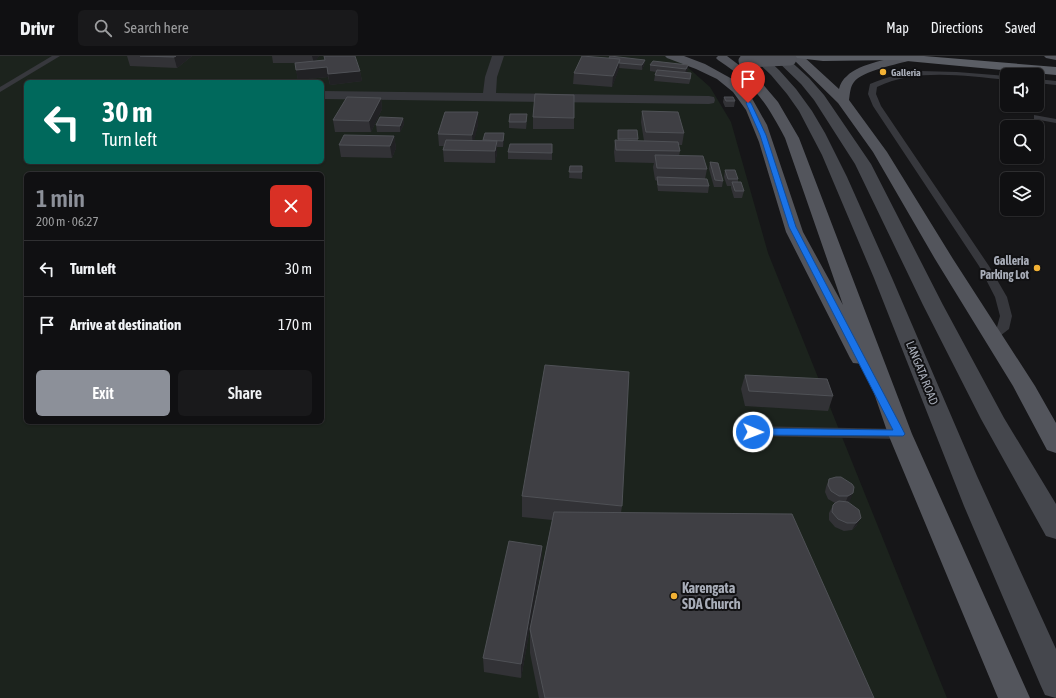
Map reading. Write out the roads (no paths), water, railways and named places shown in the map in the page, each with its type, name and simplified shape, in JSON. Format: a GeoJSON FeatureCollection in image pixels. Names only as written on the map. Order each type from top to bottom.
{"type":"FeatureCollection","features":[{"type":"Feature","properties":{"kind":"highway"},"geometry":{"type":"LineString","coordinates":[[797,57],[823,58],[875,56],[1056,71]]}},
{"type":"Feature","properties":{"kind":"highway"},"geometry":{"type":"LineString","coordinates":[[974,56],[1056,64]]}},
{"type":"Feature","properties":{"kind":"main road"},"geometry":{"type":"LineString","coordinates":[[671,56],[716,74],[733,85],[744,96],[763,135],[792,227],[900,434]]}},
{"type":"Feature","properties":{"kind":"main road"},"geometry":{"type":"LineString","coordinates":[[757,56],[775,63],[805,81],[819,98],[860,159],[992,420],[1056,528]]}},
{"type":"Feature","properties":{"kind":"main road"},"geometry":{"type":"LineString","coordinates":[[1050,56],[1056,56]]}},
{"type":"Feature","properties":{"kind":"main road"},"geometry":{"type":"LineString","coordinates":[[718,57],[753,80],[770,98],[792,138],[900,434],[1014,698]]}},
{"type":"Feature","properties":{"kind":"main road"},"geometry":{"type":"LineString","coordinates":[[718,57],[745,61],[797,57],[843,100],[880,152],[907,200],[1024,386],[1056,444]]}},
{"type":"Feature","properties":{"kind":"main road"},"geometry":{"type":"LineString","coordinates":[[843,100],[846,84],[852,77],[864,71],[908,58]]}},
{"type":"Feature","properties":{"kind":"main road","name":"LANGATA ROAD"},"geometry":{"type":"LineString","coordinates":[[775,63],[825,145],[884,279],[952,447],[1056,684]]}},
{"type":"Feature","properties":{"kind":"street"},"geometry":{"type":"LineString","coordinates":[[489,97],[492,77],[498,56]]}},
{"type":"Feature","properties":{"kind":"street"},"geometry":{"type":"LineString","coordinates":[[324,95],[709,100]]}},
{"type":"Feature","properties":{"kind":"lane"},"geometry":{"type":"LineString","coordinates":[[0,90],[57,56]]}},
{"type":"Feature","properties":{"kind":"lane"},"geometry":{"type":"LineString","coordinates":[[926,74],[954,80],[999,85]]}},
{"type":"Feature","properties":{"kind":"lane"},"geometry":{"type":"LineString","coordinates":[[992,336],[1003,329],[1006,316],[1001,297],[984,266],[878,106],[872,94],[873,86],[882,80],[895,76],[966,74],[1000,77]]}},
{"type":"Feature","properties":{"kind":"lane"},"geometry":{"type":"LineString","coordinates":[[1044,82],[1056,83]]}},
{"type":"Feature","properties":{"kind":"lane"},"geometry":{"type":"LineString","coordinates":[[1044,87],[1056,88]]}},
{"type":"Feature","properties":{"kind":"lane"},"geometry":{"type":"LineString","coordinates":[[1056,114],[1037,117],[1056,121]]}},
{"type":"Feature","properties":{"kind":"lane"},"geometry":{"type":"LineString","coordinates":[[753,432],[900,434]]}},
{"type":"Feature","properties":{"kind":"place","name":"Galleria"},"geometry":{"type":"Point","coordinates":[883,72]}},
{"type":"Feature","properties":{"kind":"place","name":"Galleria Parking Lot"},"geometry":{"type":"Point","coordinates":[1037,268]}},
{"type":"Feature","properties":{"kind":"place","name":"Karengata SDA Church"},"geometry":{"type":"Point","coordinates":[674,596]}}]}
